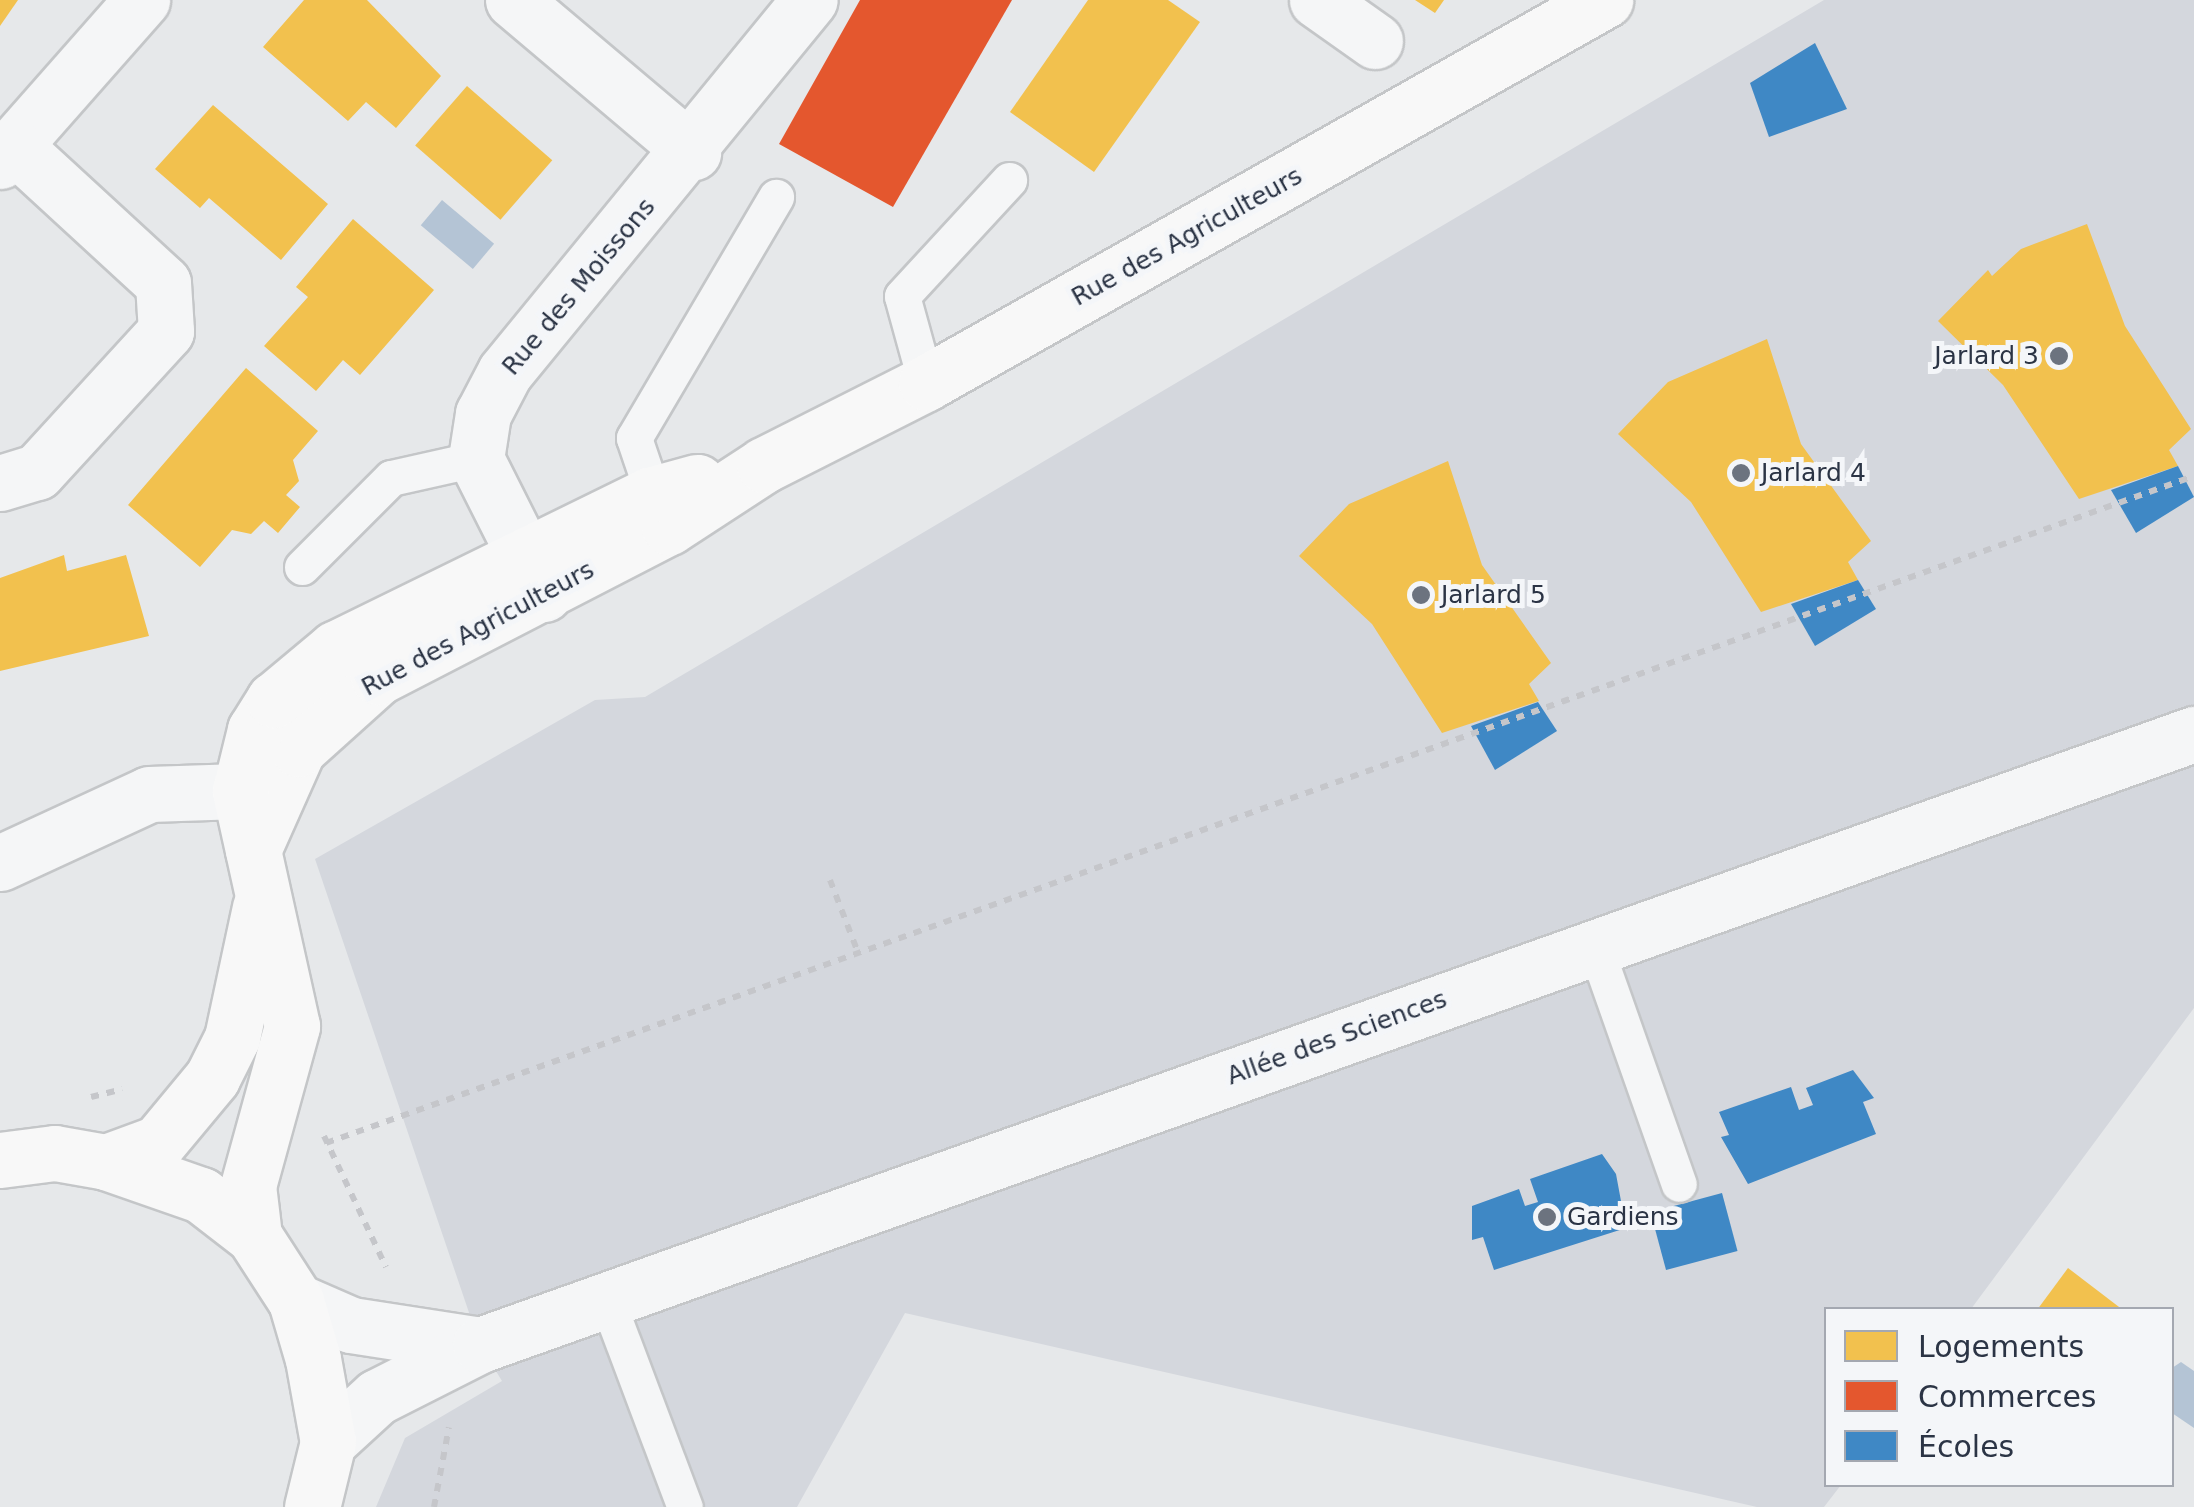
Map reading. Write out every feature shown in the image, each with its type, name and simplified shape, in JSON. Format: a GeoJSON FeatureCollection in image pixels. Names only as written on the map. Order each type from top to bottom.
{"type":"FeatureCollection","features":[{"type":"Feature","properties":{"kind":"street"},"geometry":{"type":"LineString","coordinates":[[0,484],[37,472],[166,331],[163,283],[7,154],[142,0]]}},
{"type":"Feature","properties":{"kind":"street"},"geometry":{"type":"LineString","coordinates":[[513,0],[693,152]]}},
{"type":"Feature","properties":{"kind":"street","name":"Rue des Moissons"},"geometry":{"type":"LineString","coordinates":[[476,459],[482,414],[505,372],[693,152],[810,0]]}},
{"type":"Feature","properties":{"kind":"street"},"geometry":{"type":"LineString","coordinates":[[1317,0],[1375,41]]}},
{"type":"Feature","properties":{"kind":"street","name":"Rue des Agriculteurs"},"geometry":{"type":"LineString","coordinates":[[254,1236],[248,1186],[292,1026],[260,908],[240,791],[255,730],[304,671],[535,575],[659,511],[764,465],[926,384],[1605,0]]}},
{"type":"Feature","properties":{"kind":"street"},"geometry":{"type":"LineString","coordinates":[[476,459],[535,575]]}},
{"type":"Feature","properties":{"kind":"street","name":"Rue des Agriculteurs"},"geometry":{"type":"LineString","coordinates":[[253,850],[283,772],[327,717],[378,677],[535,575]]}},
{"type":"Feature","properties":{"kind":"street","name":"Allée des Sciences"},"geometry":{"type":"LineString","coordinates":[[328,1442],[377,1397],[461,1355],[2194,734]]}},
{"type":"Feature","properties":{"kind":"street"},"geometry":{"type":"LineString","coordinates":[[0,863],[149,794],[240,791]]}},
{"type":"Feature","properties":{"kind":"street","name":"Rue des Agriculteurs"},"geometry":{"type":"LineString","coordinates":[[106,1162],[158,1143],[192,1109],[232,1038],[260,908]]}},
{"type":"Feature","properties":{"kind":"street"},"geometry":{"type":"LineString","coordinates":[[0,1160],[55,1153],[106,1162],[201,1195],[254,1236],[296,1301],[328,1442],[312,1507]]}},
{"type":"Feature","properties":{"kind":"street","name":"Allée des Sciences"},"geometry":{"type":"LineString","coordinates":[[296,1301],[351,1325],[461,1355]]}},
{"type":"Feature","properties":{"kind":"lane"},"geometry":{"type":"LineString","coordinates":[[926,384],[902,296],[1009,180]]}},
{"type":"Feature","properties":{"kind":"lane"},"geometry":{"type":"LineString","coordinates":[[659,511],[634,438],[776,197]]}},
{"type":"Feature","properties":{"kind":"lane"},"geometry":{"type":"LineString","coordinates":[[302,568],[391,478],[476,459]]}},
{"type":"Feature","properties":{"kind":"lane"},"geometry":{"type":"LineString","coordinates":[[1595,946],[1680,1184]]}},
{"type":"Feature","properties":{"kind":"lane"},"geometry":{"type":"LineString","coordinates":[[607,1300],[685,1507]]}},
{"type":"Feature","properties":{"kind":"path"},"geometry":{"type":"LineString","coordinates":[[261,1148],[326,1143],[2194,476]]}},
{"type":"Feature","properties":{"kind":"path"},"geometry":{"type":"LineString","coordinates":[[830,880],[858,955]]}},
{"type":"Feature","properties":{"kind":"path"},"geometry":{"type":"LineString","coordinates":[[75,1098],[141,1076],[192,1109]]}},
{"type":"Feature","properties":{"kind":"path"},"geometry":{"type":"LineString","coordinates":[[319,1120],[371,1247],[396,1272]]}},
{"type":"Feature","properties":{"kind":"path"},"geometry":{"type":"LineString","coordinates":[[434,1507],[461,1355]]}},
{"type":"Feature","properties":{"kind":"shaded area"},"geometry":{"type":"Polygon","coordinates":[[[1824,0],[2194,0],[2194,1008],[1972,1307],[1824,1307],[1824,1487],[1839,1487],[1824,1507],[1757,1507],[905,1313],[797,1507],[376,1507],[405,1438],[502,1381],[480,1345],[315,859],[595,700],[645,697],[1824,0]]]}},
{"type":"Feature","properties":{"kind":"water"},"geometry":{"type":"Polygon","coordinates":[[[442,200],[494,244],[473,269],[421,225],[442,200]]]}},
{"type":"Feature","properties":{"kind":"water"},"geometry":{"type":"Polygon","coordinates":[[[2181,1362],[2194,1371],[2194,1428],[2174,1414],[2174,1367],[2181,1362]]]}},
{"type":"Feature","properties":{"kind":"building: Logements"},"geometry":{"type":"Polygon","coordinates":[[[0,0],[18,0],[0,26],[0,0]]]}},
{"type":"Feature","properties":{"kind":"building: Logements"},"geometry":{"type":"Polygon","coordinates":[[[304,0],[367,0],[441,76],[396,128],[366,102],[348,121],[263,47],[304,0]]]}},
{"type":"Feature","properties":{"kind":"building: Logements"},"geometry":{"type":"Polygon","coordinates":[[[1088,0],[1168,0],[1200,22],[1094,172],[1010,112],[1088,0]]]}},
{"type":"Feature","properties":{"kind":"building: Logements"},"geometry":{"type":"Polygon","coordinates":[[[1415,0],[1444,0],[1435,13],[1415,0]]]}},
{"type":"Feature","properties":{"kind":"building: Logements"},"geometry":{"type":"Polygon","coordinates":[[[467,86],[552,160],[500,220],[415,146],[467,86]]]}},
{"type":"Feature","properties":{"kind":"building: Logements"},"geometry":{"type":"Polygon","coordinates":[[[213,105],[328,204],[281,260],[209,198],[200,208],[155,169],[213,105]]]}},
{"type":"Feature","properties":{"kind":"building: Logements"},"geometry":{"type":"Polygon","coordinates":[[[353,219],[434,290],[360,375],[343,360],[316,391],[264,346],[308,297],[296,287],[353,219]]]}},
{"type":"Feature","properties":{"kind":"building: Logements","name":"Jarlard 3"},"geometry":{"type":"Polygon","coordinates":[[[2087,224],[2125,326],[2191,429],[2169,450],[2178,466],[2079,499],[2003,385],[1938,321],[1988,270],[1992,276],[2021,249],[2087,224]]]}},
{"type":"Feature","properties":{"kind":"building: Logements","name":"Jarlard 4"},"geometry":{"type":"Polygon","coordinates":[[[1767,339],[1801,444],[1871,541],[1848,562],[1858,580],[1761,612],[1691,502],[1618,434],[1668,382],[1767,339]]]}},
{"type":"Feature","properties":{"kind":"building: Logements"},"geometry":{"type":"Polygon","coordinates":[[[246,368],[318,431],[293,460],[299,481],[286,495],[300,507],[278,533],[264,521],[251,534],[232,530],[200,567],[128,505],[246,368]]]}},
{"type":"Feature","properties":{"kind":"building: Logements","name":"Jarlard 5"},"geometry":{"type":"Polygon","coordinates":[[[1448,461],[1482,565],[1551,663],[1529,684],[1539,701],[1442,733],[1372,624],[1299,556],[1349,504],[1448,461]]]}},
{"type":"Feature","properties":{"kind":"building: Logements"},"geometry":{"type":"Polygon","coordinates":[[[64,555],[67,571],[126,555],[149,636],[0,671],[0,578],[64,555]]]}},
{"type":"Feature","properties":{"kind":"building: Logements"},"geometry":{"type":"Polygon","coordinates":[[[2068,1268],[2119,1307],[2039,1307],[2068,1268]]]}},
{"type":"Feature","properties":{"kind":"building: Commerces"},"geometry":{"type":"Polygon","coordinates":[[[860,0],[1012,0],[893,207],[779,144],[860,0]]]}},
{"type":"Feature","properties":{"kind":"building: Écoles"},"geometry":{"type":"Polygon","coordinates":[[[1815,43],[1847,109],[1769,137],[1750,83],[1815,43]]]}},
{"type":"Feature","properties":{"kind":"building: Écoles"},"geometry":{"type":"Polygon","coordinates":[[[2178,466],[2194,497],[2136,533],[2111,490],[2178,466]]]}},
{"type":"Feature","properties":{"kind":"building: Écoles"},"geometry":{"type":"Polygon","coordinates":[[[1858,580],[1876,609],[1815,646],[1791,604],[1858,580]]]}},
{"type":"Feature","properties":{"kind":"building: Écoles"},"geometry":{"type":"Polygon","coordinates":[[[1538,702],[1557,731],[1495,770],[1471,726],[1538,702]]]}},
{"type":"Feature","properties":{"kind":"building: Écoles","name":"Gardiens"},"geometry":{"type":"Polygon","coordinates":[[[1853,1070],[1874,1098],[1863,1102],[1876,1134],[1748,1184],[1721,1137],[1729,1135],[1719,1112],[1791,1087],[1799,1110],[1813,1105],[1806,1088],[1853,1070]]]}},
{"type":"Feature","properties":{"kind":"building: Écoles","name":"Gardiens"},"geometry":{"type":"Polygon","coordinates":[[[1602,1154],[1616,1174],[1626,1228],[1494,1270],[1483,1237],[1472,1240],[1472,1206],[1519,1189],[1525,1206],[1538,1202],[1530,1179],[1602,1154]]]}},
{"type":"Feature","properties":{"kind":"building: Écoles","name":"Gardiens"},"geometry":{"type":"Polygon","coordinates":[[[1722,1193],[1738,1251],[1666,1270],[1651,1212],[1722,1193]]]}},
{"type":"Feature","properties":{"kind":"place","name":"Jarlard 3"},"geometry":{"type":"Point","coordinates":[2059,356]}},
{"type":"Feature","properties":{"kind":"place","name":"Jarlard 4"},"geometry":{"type":"Point","coordinates":[1741,473]}},
{"type":"Feature","properties":{"kind":"place","name":"Jarlard 5"},"geometry":{"type":"Point","coordinates":[1421,595]}},
{"type":"Feature","properties":{"kind":"place","name":"Gardiens"},"geometry":{"type":"Point","coordinates":[1547,1217]}}]}
